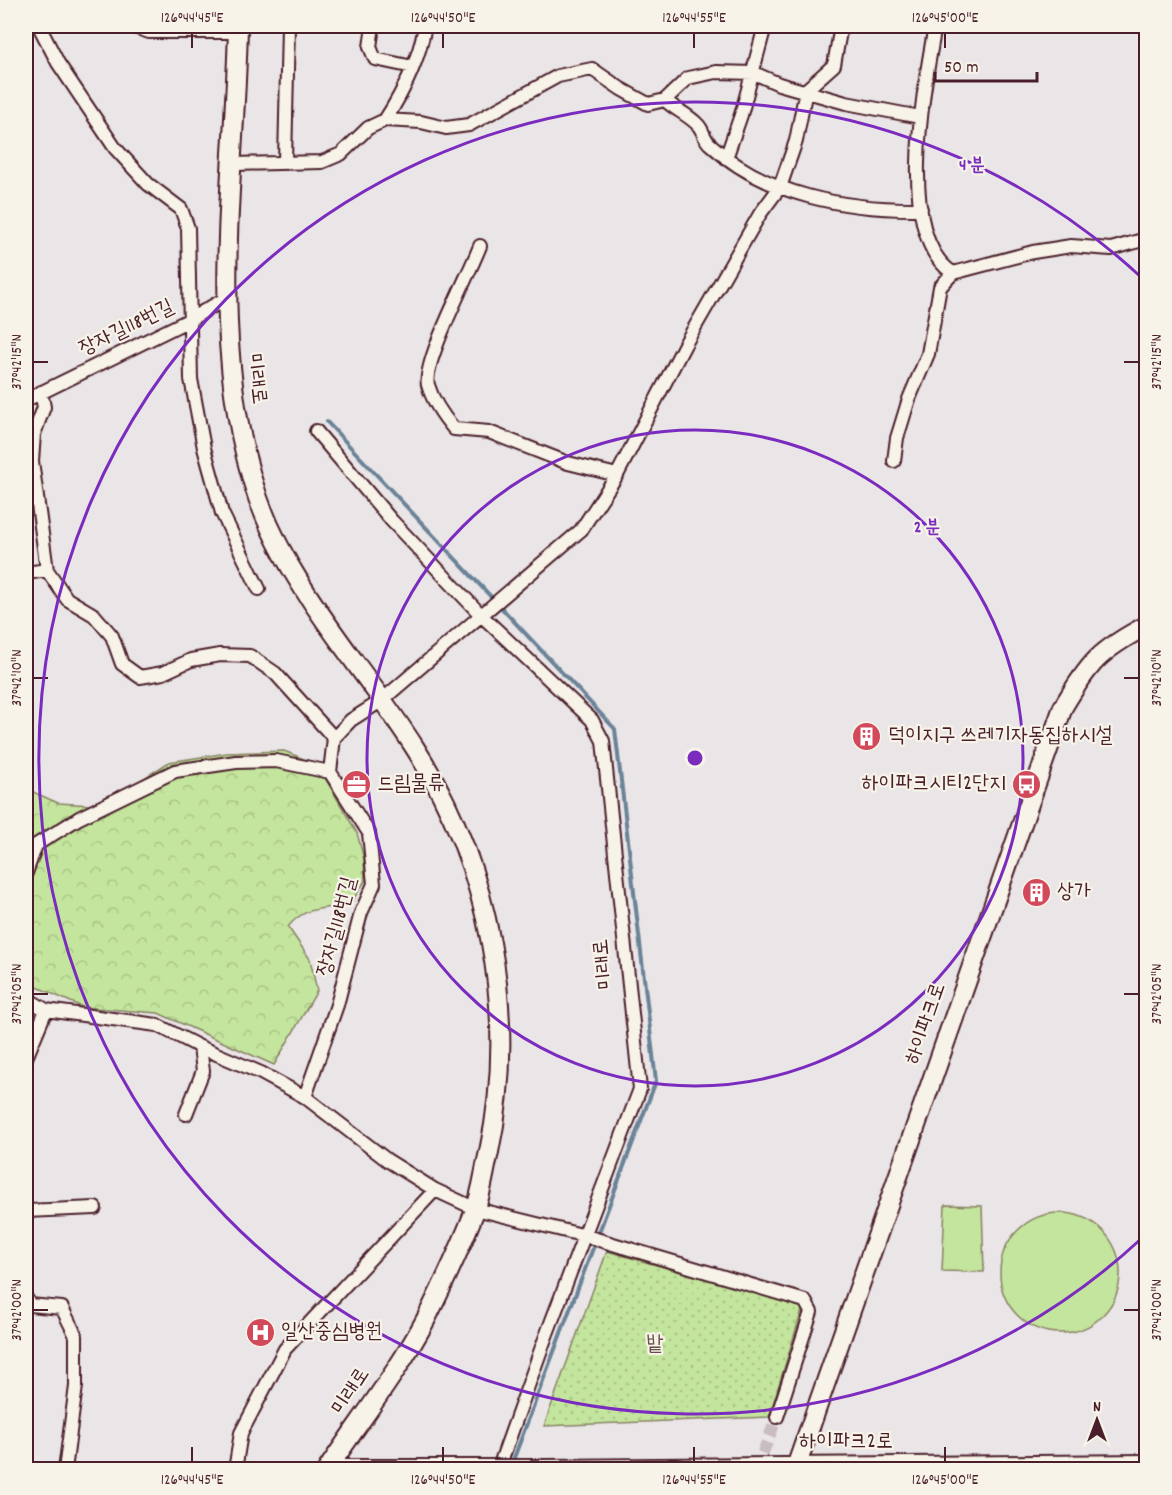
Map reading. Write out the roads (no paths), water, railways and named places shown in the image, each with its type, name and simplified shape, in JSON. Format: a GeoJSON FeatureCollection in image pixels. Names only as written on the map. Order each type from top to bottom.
{"type":"FeatureCollection","features":[{"type":"Feature","properties":{"kind":"street"},"geometry":{"type":"LineString","coordinates":[[39,26],[58,63],[115,148],[148,184],[181,208],[188,228],[191,379],[204,448],[222,513],[259,590]]}},
{"type":"Feature","properties":{"kind":"street"},"geometry":{"type":"LineString","coordinates":[[131,26],[149,32],[238,29]]}},
{"type":"Feature","properties":{"kind":"street"},"geometry":{"type":"LineString","coordinates":[[285,162],[288,26]]}},
{"type":"Feature","properties":{"kind":"street"},"geometry":{"type":"LineString","coordinates":[[373,26],[370,47],[375,59],[413,67]]}},
{"type":"Feature","properties":{"kind":"street"},"geometry":{"type":"LineString","coordinates":[[386,120],[400,99],[421,49],[425,26]]}},
{"type":"Feature","properties":{"kind":"street"},"geometry":{"type":"LineString","coordinates":[[726,158],[754,73],[765,26]]}},
{"type":"Feature","properties":{"kind":"street"},"geometry":{"type":"LineString","coordinates":[[26,873],[36,845],[79,818],[175,771],[236,762],[276,761],[330,772],[334,738],[351,720],[381,701],[581,530],[617,475],[684,346],[760,214],[780,187],[796,141],[806,90],[834,65],[841,26]]}},
{"type":"Feature","properties":{"kind":"street"},"geometry":{"type":"LineString","coordinates":[[935,26],[920,117],[916,165],[921,209],[929,240],[940,266],[953,273]]}},
{"type":"Feature","properties":{"kind":"street","name":"미래로"},"geometry":{"type":"LineString","coordinates":[[238,29],[228,354],[233,394],[259,500],[284,557],[414,747],[458,827],[484,909],[493,955],[500,1027],[499,1084],[492,1138],[476,1209],[425,1322],[328,1469]]}},
{"type":"Feature","properties":{"kind":"street"},"geometry":{"type":"LineString","coordinates":[[233,164],[322,162],[341,154],[368,128],[386,120],[421,122],[446,128],[469,125],[558,76],[592,69],[648,104],[665,100],[688,78],[716,72],[754,73],[779,84],[846,103],[920,117]]}},
{"type":"Feature","properties":{"kind":"street"},"geometry":{"type":"LineString","coordinates":[[665,100],[676,111],[698,124],[708,142],[726,158],[753,175],[780,187],[846,205],[921,209]]}},
{"type":"Feature","properties":{"kind":"street"},"geometry":{"type":"LineString","coordinates":[[894,461],[897,438],[909,399],[928,354],[940,287],[953,273],[1034,252],[1071,246],[1111,249],[1146,239]]}},
{"type":"Feature","properties":{"kind":"street"},"geometry":{"type":"LineString","coordinates":[[480,246],[430,360],[427,383],[441,413],[454,429],[489,432],[568,462],[617,475]]}},
{"type":"Feature","properties":{"kind":"street","name":"장자길118번길"},"geometry":{"type":"LineString","coordinates":[[26,400],[189,320],[228,297]]}},
{"type":"Feature","properties":{"kind":"street"},"geometry":{"type":"LineString","coordinates":[[41,392],[44,407],[34,434],[32,461],[47,570],[67,599],[94,615],[112,636],[122,664],[140,677],[163,673],[191,660],[220,655],[250,656],[275,673],[334,738]]}},
{"type":"Feature","properties":{"kind":"street","name":"미래로"},"geometry":{"type":"LineString","coordinates":[[316,431],[392,521],[592,720],[603,741],[640,1089],[588,1237],[543,1344],[498,1470]]}},
{"type":"Feature","properties":{"kind":"street"},"geometry":{"type":"LineString","coordinates":[[26,573],[47,570]]}},
{"type":"Feature","properties":{"kind":"street","name":"하이파크로"},"geometry":{"type":"LineString","coordinates":[[795,1468],[1063,707],[1086,668],[1112,645],[1146,626]]}},
{"type":"Feature","properties":{"kind":"street","name":"장자길118번길"},"geometry":{"type":"LineString","coordinates":[[305,1097],[337,1005],[361,913],[374,884],[369,833],[330,772]]}},
{"type":"Feature","properties":{"kind":"street"},"geometry":{"type":"LineString","coordinates":[[26,998],[46,1010],[157,1025],[200,1047],[261,1073],[305,1097],[387,1160],[435,1190],[476,1209],[588,1237],[805,1301],[811,1312],[777,1417]]}},
{"type":"Feature","properties":{"kind":"street"},"geometry":{"type":"LineString","coordinates":[[26,1058],[46,1010]]}},
{"type":"Feature","properties":{"kind":"street"},"geometry":{"type":"LineString","coordinates":[[186,1114],[203,1071],[200,1047]]}},
{"type":"Feature","properties":{"kind":"street"},"geometry":{"type":"LineString","coordinates":[[235,1470],[241,1433],[285,1349],[435,1190]]}},
{"type":"Feature","properties":{"kind":"street"},"geometry":{"type":"LineString","coordinates":[[26,1211],[95,1208]]}},
{"type":"Feature","properties":{"kind":"street"},"geometry":{"type":"LineString","coordinates":[[26,1298],[30,1305],[62,1308],[76,1336],[76,1386],[65,1470]]}},
{"type":"Feature","properties":{"kind":"street","name":"하이파크2로"},"geometry":{"type":"LineString","coordinates":[[483,1469],[1146,1464]]}},
{"type":"Feature","properties":{"kind":"street"},"geometry":{"type":"LineString","coordinates":[[328,1469],[483,1469]]}},
{"type":"Feature","properties":{"kind":"waterway"},"geometry":{"type":"LineString","coordinates":[[327,422],[615,729],[656,1081],[512,1463]]}},
{"type":"Feature","properties":{"kind":"tunnel"},"geometry":{"type":"LineString","coordinates":[[756,1470],[777,1417]]}},
{"type":"Feature","properties":{"kind":"place","name":"덕이지구 쓰레기자동집하시설"},"geometry":{"type":"Point","coordinates":[867,737]}},
{"type":"Feature","properties":{"kind":"place","name":"드림물류"},"geometry":{"type":"Point","coordinates":[356,785]}},
{"type":"Feature","properties":{"kind":"place","name":"하이파크시티2단지"},"geometry":{"type":"Point","coordinates":[1027,785]}},
{"type":"Feature","properties":{"kind":"place","name":"상가"},"geometry":{"type":"Point","coordinates":[1036,893]}},
{"type":"Feature","properties":{"kind":"place","name":"일산중심병원"},"geometry":{"type":"Point","coordinates":[260,1333]}},
{"type":"Feature","properties":{"kind":"park label","name":"밭"},"geometry":{"type":"Point","coordinates":[655,1345]}}]}
